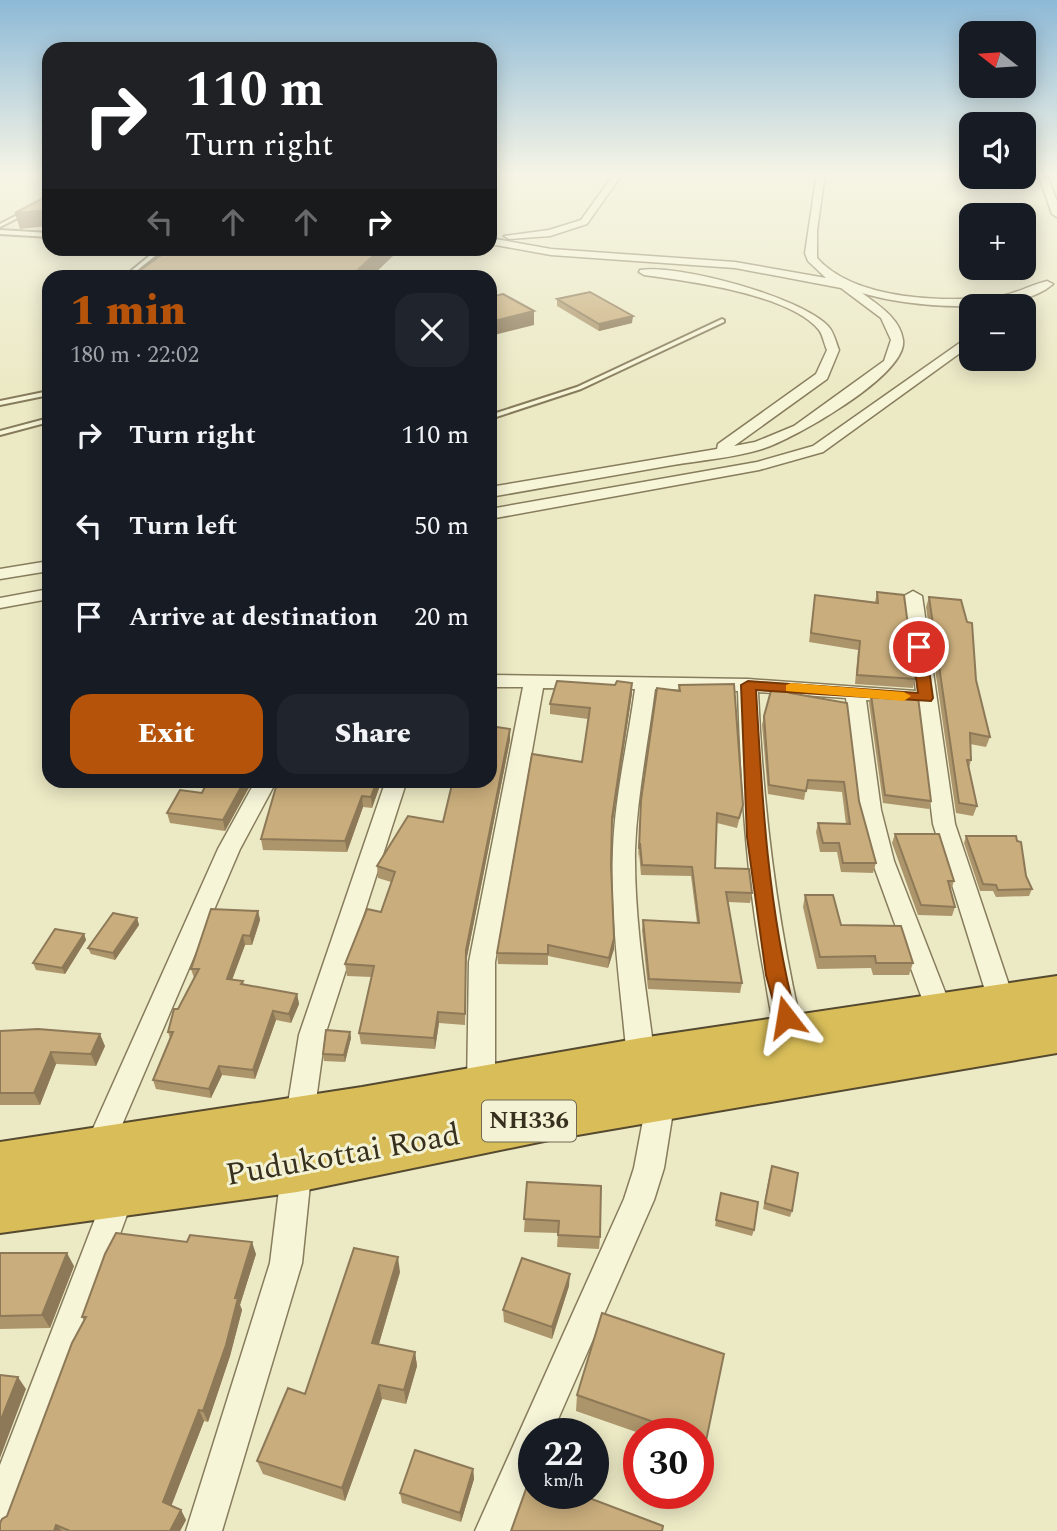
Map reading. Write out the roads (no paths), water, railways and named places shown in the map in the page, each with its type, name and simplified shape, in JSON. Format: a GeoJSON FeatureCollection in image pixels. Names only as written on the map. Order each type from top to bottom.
{"type":"FeatureCollection","features":[{"type":"Feature","properties":{"kind":"highway","name":"Pudukottai Road"},"geometry":{"type":"LineString","coordinates":[[0,1167],[109,1170],[298,1142],[651,1079],[791,1038],[1057,995]]}},
{"type":"Feature","properties":{"kind":"highway","name":"Pudukottai Road"},"geometry":{"type":"LineString","coordinates":[[298,1142],[481,1088],[651,1079],[1057,1033]]}},
{"type":"Feature","properties":{"kind":"highway","name":"Pudukottai Road"},"geometry":{"type":"LineString","coordinates":[[0,1207],[109,1170]]}},
{"type":"Feature","properties":{"kind":"street"},"geometry":{"type":"LineString","coordinates":[[514,244],[551,252],[735,265],[901,296],[962,301],[1014,296],[1047,284]]}},
{"type":"Feature","properties":{"kind":"street"},"geometry":{"type":"LineString","coordinates":[[497,491],[680,460],[779,439],[811,420],[889,363],[897,340],[893,328],[885,316],[817,266],[810,254],[811,244]]}},
{"type":"Feature","properties":{"kind":"street"},"geometry":{"type":"LineString","coordinates":[[497,251],[527,259],[683,276],[744,289],[780,302],[809,317],[830,339],[833,352],[830,366],[822,376],[733,443],[680,460]]}},
{"type":"Feature","properties":{"kind":"street"},"geometry":{"type":"LineString","coordinates":[[1033,294],[1057,274]]}},
{"type":"Feature","properties":{"kind":"street"},"geometry":{"type":"LineString","coordinates":[[497,513],[759,466],[802,455],[835,438],[959,348]]}},
{"type":"Feature","properties":{"kind":"street"},"geometry":{"type":"LineString","coordinates":[[0,574],[42,567]]}},
{"type":"Feature","properties":{"kind":"street"},"geometry":{"type":"LineString","coordinates":[[0,603],[42,595]]}},
{"type":"Feature","properties":{"kind":"street"},"geometry":{"type":"LineString","coordinates":[[913,596],[944,824],[1002,1003]]}},
{"type":"Feature","properties":{"kind":"street"},"geometry":{"type":"LineString","coordinates":[[497,681],[748,685],[926,698]]}},
{"type":"Feature","properties":{"kind":"street"},"geometry":{"type":"LineString","coordinates":[[481,1088],[482,962],[534,682]]}},
{"type":"Feature","properties":{"kind":"street"},"geometry":{"type":"LineString","coordinates":[[541,1418],[639,1200],[649,1168],[651,1079],[626,918],[624,852],[628,788],[646,683]]}},
{"type":"Feature","properties":{"kind":"street"},"geometry":{"type":"LineString","coordinates":[[748,685],[755,837],[775,975],[791,1038]]}},
{"type":"Feature","properties":{"kind":"street"},"geometry":{"type":"LineString","coordinates":[[855,692],[870,810],[883,861],[941,1014]]}},
{"type":"Feature","properties":{"kind":"street"},"geometry":{"type":"LineString","coordinates":[[0,1512],[109,1170],[229,849],[263,788]]}},
{"type":"Feature","properties":{"kind":"street"},"geometry":{"type":"LineString","coordinates":[[204,1531],[286,1263],[312,1035],[394,788]]}},
{"type":"Feature","properties":{"kind":"street"},"geometry":{"type":"LineString","coordinates":[[492,1531],[518,1471]]}},
{"type":"Feature","properties":{"kind":"lane"},"geometry":{"type":"LineString","coordinates":[[135,270],[153,256]]}},
{"type":"Feature","properties":{"kind":"lane"},"geometry":{"type":"LineString","coordinates":[[497,414],[579,388],[722,321]]}},
{"type":"Feature","properties":{"kind":"lane"},"geometry":{"type":"LineString","coordinates":[[0,403],[42,394]]}},
{"type":"Feature","properties":{"kind":"lane"},"geometry":{"type":"LineString","coordinates":[[0,433],[42,422]]}}]}
